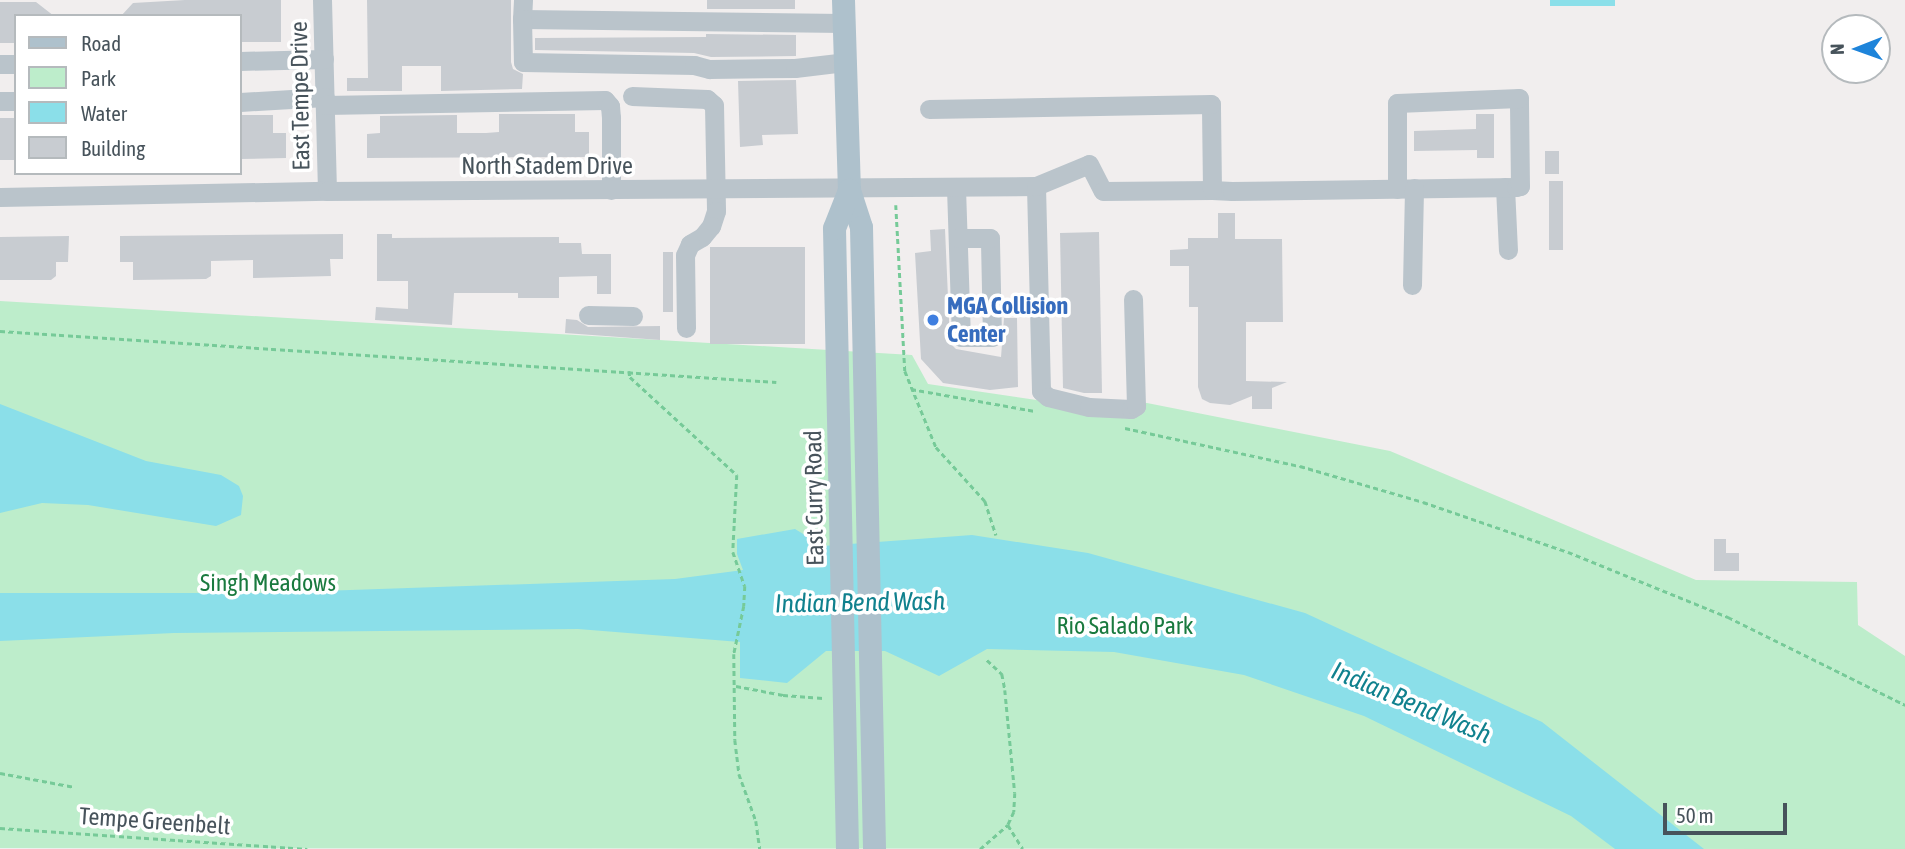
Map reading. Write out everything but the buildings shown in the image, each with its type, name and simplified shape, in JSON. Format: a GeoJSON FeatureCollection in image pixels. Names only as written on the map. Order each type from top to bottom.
{"type":"FeatureCollection","features":[{"type":"Feature","properties":{"kind":"main road","name":"East Curry Road"},"geometry":{"type":"LineString","coordinates":[[843,11],[849,190],[860,227],[874,849]]}},
{"type":"Feature","properties":{"kind":"main road","name":"East Curry Road"},"geometry":{"type":"LineString","coordinates":[[847,849],[834,228],[849,190]]}},
{"type":"Feature","properties":{"kind":"street","name":"East Tempe Drive"},"geometry":{"type":"LineString","coordinates":[[322,0],[327,191]]}},
{"type":"Feature","properties":{"kind":"street"},"geometry":{"type":"LineString","coordinates":[[843,11],[523,9],[523,62],[694,65],[709,69],[795,68],[845,62]]}},
{"type":"Feature","properties":{"kind":"street"},"geometry":{"type":"LineString","coordinates":[[242,61],[324,59]]}},
{"type":"Feature","properties":{"kind":"street"},"geometry":{"type":"LineString","coordinates":[[632,96],[707,99],[714,105],[716,212],[711,226],[702,237],[690,244],[685,255],[685,328]]}},
{"type":"Feature","properties":{"kind":"street"},"geometry":{"type":"LineString","coordinates":[[929,108],[1211,104],[1212,190],[1406,189],[1505,187],[1521,184],[1520,102],[1515,97],[1397,103],[1406,189],[1412,285]]}},
{"type":"Feature","properties":{"kind":"street"},"geometry":{"type":"LineString","coordinates":[[242,102],[605,100],[610,106],[611,118],[611,190]]}},
{"type":"Feature","properties":{"kind":"street","name":"North Stadem Drive"},"geometry":{"type":"LineString","coordinates":[[0,197],[327,191],[1036,187],[1089,164],[1103,191],[1212,190]]}},
{"type":"Feature","properties":{"kind":"street"},"geometry":{"type":"LineString","coordinates":[[1036,187],[1041,391],[1048,397],[1089,407],[1131,409],[1136,406],[1133,299]]}},
{"type":"Feature","properties":{"kind":"street"},"geometry":{"type":"LineString","coordinates":[[1505,187],[1508,250]]}},
{"type":"Feature","properties":{"kind":"street"},"geometry":{"type":"LineString","coordinates":[[956,188],[961,337],[992,337],[989,238],[958,239]]}},
{"type":"Feature","properties":{"kind":"street"},"geometry":{"type":"LineString","coordinates":[[588,315],[634,316]]}},
{"type":"Feature","properties":{"kind":"path"},"geometry":{"type":"LineString","coordinates":[[895,189],[903,350],[911,389],[936,447],[985,501],[996,535]]}},
{"type":"Feature","properties":{"kind":"path"},"geometry":{"type":"LineString","coordinates":[[0,331],[629,371],[776,383]]}},
{"type":"Feature","properties":{"kind":"path"},"geometry":{"type":"LineString","coordinates":[[629,371],[629,377],[737,475],[733,552],[745,586],[744,606],[734,654],[735,740],[739,774],[757,821],[760,849]]}},
{"type":"Feature","properties":{"kind":"path"},"geometry":{"type":"LineString","coordinates":[[911,389],[1039,412]]}},
{"type":"Feature","properties":{"kind":"path"},"geometry":{"type":"LineString","coordinates":[[1115,426],[1300,466],[1423,502],[1542,543],[1728,617],[1905,705]]}},
{"type":"Feature","properties":{"kind":"path"},"geometry":{"type":"LineString","coordinates":[[980,849],[1008,825],[1014,812],[1016,793],[1002,674],[987,660]]}},
{"type":"Feature","properties":{"kind":"path"},"geometry":{"type":"LineString","coordinates":[[736,686],[806,698],[844,698]]}},
{"type":"Feature","properties":{"kind":"path"},"geometry":{"type":"LineString","coordinates":[[0,773],[75,787]]}},
{"type":"Feature","properties":{"kind":"path"},"geometry":{"type":"LineString","coordinates":[[1008,825],[1023,849]]}},
{"type":"Feature","properties":{"kind":"path","name":"Tempe Greenbelt"},"geometry":{"type":"LineString","coordinates":[[0,828],[307,849]]}},
{"type":"Feature","properties":{"kind":"green space"},"geometry":{"type":"Polygon","coordinates":[[[0,301],[912,355],[928,384],[1064,404],[1147,403],[1390,451],[1696,580],[1857,582],[1858,625],[1905,656],[1905,849],[0,848],[0,301]]]}},
{"type":"Feature","properties":{"kind":"water"},"geometry":{"type":"Polygon","coordinates":[[[1550,0],[1615,0],[1615,6],[1550,6],[1550,0]]]}},
{"type":"Feature","properties":{"kind":"water"},"geometry":{"type":"Polygon","coordinates":[[[0,404],[146,461],[221,475],[239,486],[243,496],[241,515],[216,526],[88,505],[42,503],[0,513],[0,404]]]}},
{"type":"Feature","properties":{"kind":"water","name":"Indian Bend Wash"},"geometry":{"type":"Polygon","coordinates":[[[795,529],[823,546],[972,535],[1088,553],[1305,613],[1542,722],[1704,849],[1615,849],[1571,816],[1364,716],[1244,675],[1114,652],[987,649],[939,676],[885,651],[826,651],[787,683],[740,678],[740,642],[578,629],[174,633],[0,641],[0,593],[263,593],[675,579],[743,570],[737,554],[737,539],[795,529]]]}},
{"type":"Feature","properties":{"kind":"place","name":"MGA Collision Center"},"geometry":{"type":"Point","coordinates":[933,320]}},
{"type":"Feature","properties":{"kind":"park label","name":"Singh Meadows"},"geometry":{"type":"Point","coordinates":[268,583]}},
{"type":"Feature","properties":{"kind":"park label","name":"Rio Salado Park"},"geometry":{"type":"Point","coordinates":[1125,626]}}]}
